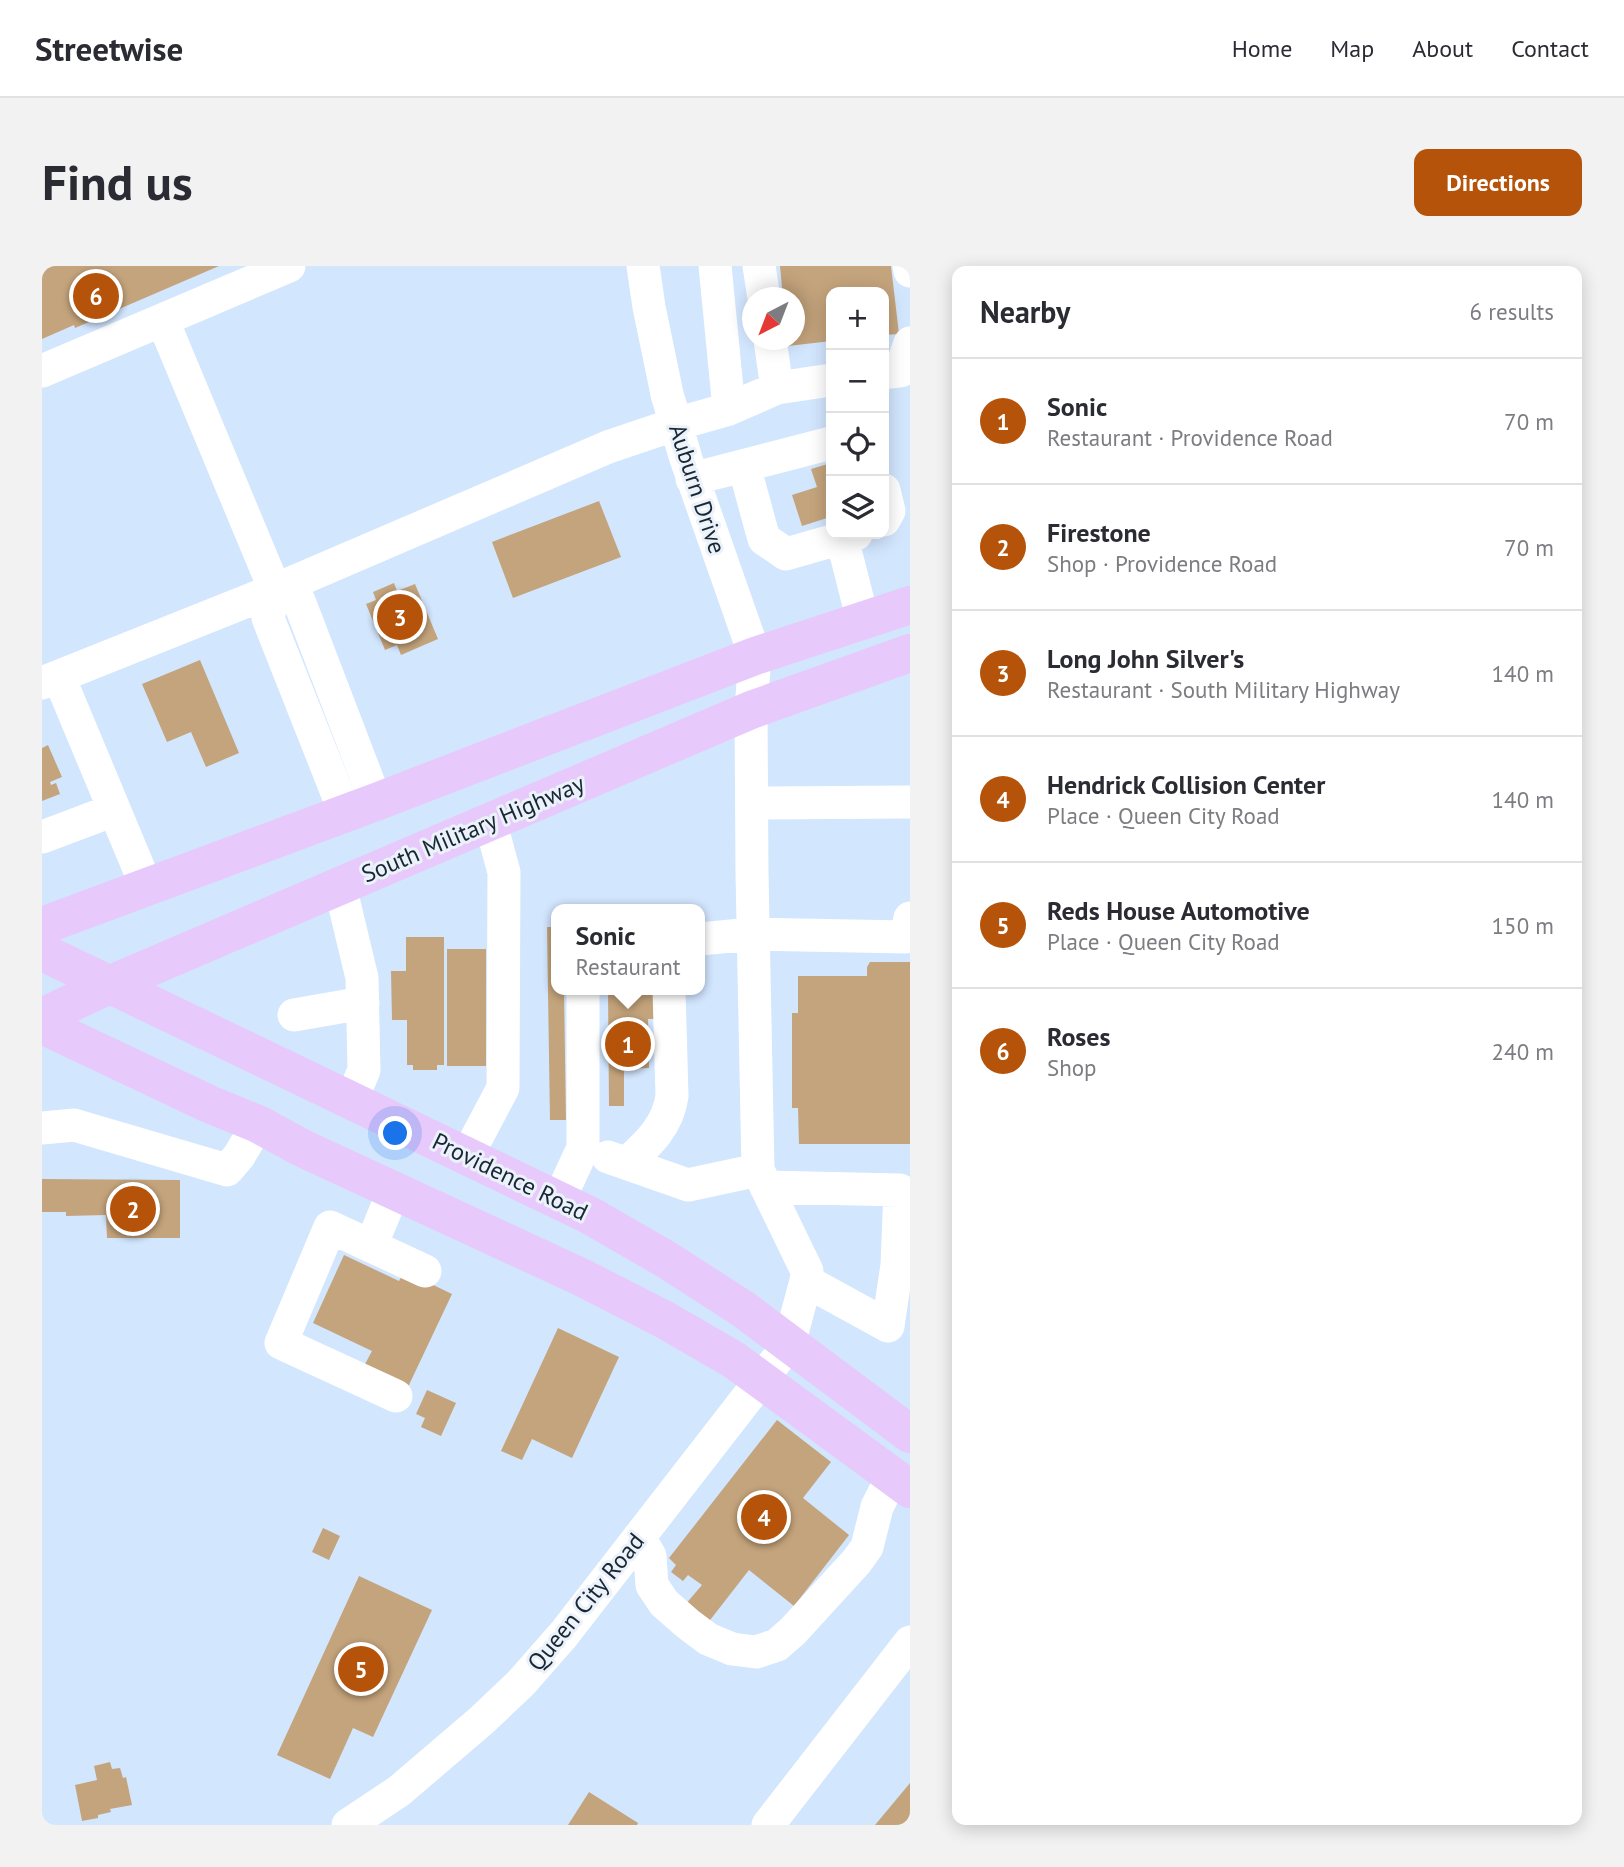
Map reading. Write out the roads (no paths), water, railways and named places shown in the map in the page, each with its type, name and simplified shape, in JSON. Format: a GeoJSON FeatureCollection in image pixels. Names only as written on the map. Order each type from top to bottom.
{"type":"FeatureCollection","features":[{"type":"Feature","properties":{"kind":"main road"},"geometry":{"type":"LineString","coordinates":[[42,926],[361,808],[755,656],[910,605]]}},
{"type":"Feature","properties":{"kind":"main road","name":"South Military Highway"},"geometry":{"type":"LineString","coordinates":[[42,1017],[111,984],[751,710],[909,658]]}},
{"type":"Feature","properties":{"kind":"main road","name":"Providence Road"},"geometry":{"type":"LineString","coordinates":[[42,952],[589,1215],[667,1260],[743,1309],[910,1434]]}},
{"type":"Feature","properties":{"kind":"main road"},"geometry":{"type":"LineString","coordinates":[[42,1025],[209,1104],[258,1124],[583,1278],[665,1320],[734,1360],[903,1484]]}},
{"type":"Feature","properties":{"kind":"street"},"geometry":{"type":"LineString","coordinates":[[42,371],[289,266]]}},
{"type":"Feature","properties":{"kind":"street","name":"Auburn Drive"},"geometry":{"type":"LineString","coordinates":[[643,266],[667,394],[692,479],[755,656],[751,710],[752,934],[762,1179]]}},
{"type":"Feature","properties":{"kind":"street"},"geometry":{"type":"LineString","coordinates":[[715,266],[729,409]]}},
{"type":"Feature","properties":{"kind":"street"},"geometry":{"type":"LineString","coordinates":[[759,266],[762,287]]}},
{"type":"Feature","properties":{"kind":"street"},"geometry":{"type":"LineString","coordinates":[[163,321],[275,590],[299,601],[361,808]]}},
{"type":"Feature","properties":{"kind":"street"},"geometry":{"type":"LineString","coordinates":[[889,372],[900,371],[910,343]]}},
{"type":"Feature","properties":{"kind":"street"},"geometry":{"type":"LineString","coordinates":[[771,350],[777,388]]}},
{"type":"Feature","properties":{"kind":"street"},"geometry":{"type":"LineString","coordinates":[[146,888],[114,810],[50,680],[275,590],[608,447],[729,409],[777,388],[826,381]]}},
{"type":"Feature","properties":{"kind":"street"},"geometry":{"type":"LineString","coordinates":[[692,479],[826,444]]}},
{"type":"Feature","properties":{"kind":"street"},"geometry":{"type":"LineString","coordinates":[[744,466],[764,539],[786,554],[838,539]]}},
{"type":"Feature","properties":{"kind":"street"},"geometry":{"type":"LineString","coordinates":[[849,539],[863,621]]}},
{"type":"Feature","properties":{"kind":"street"},"geometry":{"type":"LineString","coordinates":[[752,803],[910,803]]}},
{"type":"Feature","properties":{"kind":"street"},"geometry":{"type":"LineString","coordinates":[[42,836],[114,810]]}},
{"type":"Feature","properties":{"kind":"street"},"geometry":{"type":"LineString","coordinates":[[467,1156],[503,1088],[503,873],[490,821]]}},
{"type":"Feature","properties":{"kind":"street"},"geometry":{"type":"LineString","coordinates":[[340,886],[362,978],[364,1070],[351,1101]]}},
{"type":"Feature","properties":{"kind":"street"},"geometry":{"type":"LineString","coordinates":[[705,939],[752,934],[906,937],[910,918]]}},
{"type":"Feature","properties":{"kind":"street"},"geometry":{"type":"LineString","coordinates":[[559,1200],[583,1148],[583,995]]}},
{"type":"Feature","properties":{"kind":"street"},"geometry":{"type":"LineString","coordinates":[[627,1163],[650,1141],[670,1110],[672,1096],[669,995]]}},
{"type":"Feature","properties":{"kind":"street"},"geometry":{"type":"LineString","coordinates":[[294,1016],[363,1003]]}},
{"type":"Feature","properties":{"kind":"street"},"geometry":{"type":"LineString","coordinates":[[42,1128],[74,1125],[227,1170],[239,1156],[258,1124]]}},
{"type":"Feature","properties":{"kind":"street"},"geometry":{"type":"LineString","coordinates":[[583,1148],[688,1185],[762,1179],[900,1189],[897,1265],[888,1326],[806,1281]]}},
{"type":"Feature","properties":{"kind":"street"},"geometry":{"type":"LineString","coordinates":[[762,1179],[807,1271],[789,1344]]}},
{"type":"Feature","properties":{"kind":"street"},"geometry":{"type":"LineString","coordinates":[[372,1246],[394,1190]]}},
{"type":"Feature","properties":{"kind":"street"},"geometry":{"type":"LineString","coordinates":[[396,1396],[281,1343],[330,1227],[425,1271]]}},
{"type":"Feature","properties":{"kind":"street","name":"Queen City Road"},"geometry":{"type":"LineString","coordinates":[[348,1825],[400,1791],[521,1683],[564,1634],[789,1344]]}},
{"type":"Feature","properties":{"kind":"street"},"geometry":{"type":"LineString","coordinates":[[639,1537],[650,1556],[652,1585],[664,1604],[708,1639],[732,1650],[757,1652],[777,1645],[793,1631],[857,1561],[867,1548],[877,1507],[884,1493],[903,1484]]}},
{"type":"Feature","properties":{"kind":"street"},"geometry":{"type":"LineString","coordinates":[[768,1825],[910,1642]]}},
{"type":"Feature","properties":{"kind":"place","name":"Roses"},"geometry":{"type":"Point","coordinates":[96,296]}},
{"type":"Feature","properties":{"kind":"place","name":"Long John Silver's"},"geometry":{"type":"Point","coordinates":[400,617]}},
{"type":"Feature","properties":{"kind":"place","name":"Sonic"},"geometry":{"type":"Point","coordinates":[628,1044]}},
{"type":"Feature","properties":{"kind":"place","name":"Firestone"},"geometry":{"type":"Point","coordinates":[133,1209]}},
{"type":"Feature","properties":{"kind":"place","name":"Hendrick Collision Center"},"geometry":{"type":"Point","coordinates":[764,1517]}},
{"type":"Feature","properties":{"kind":"place","name":"Reds House Automotive"},"geometry":{"type":"Point","coordinates":[361,1669]}}]}
